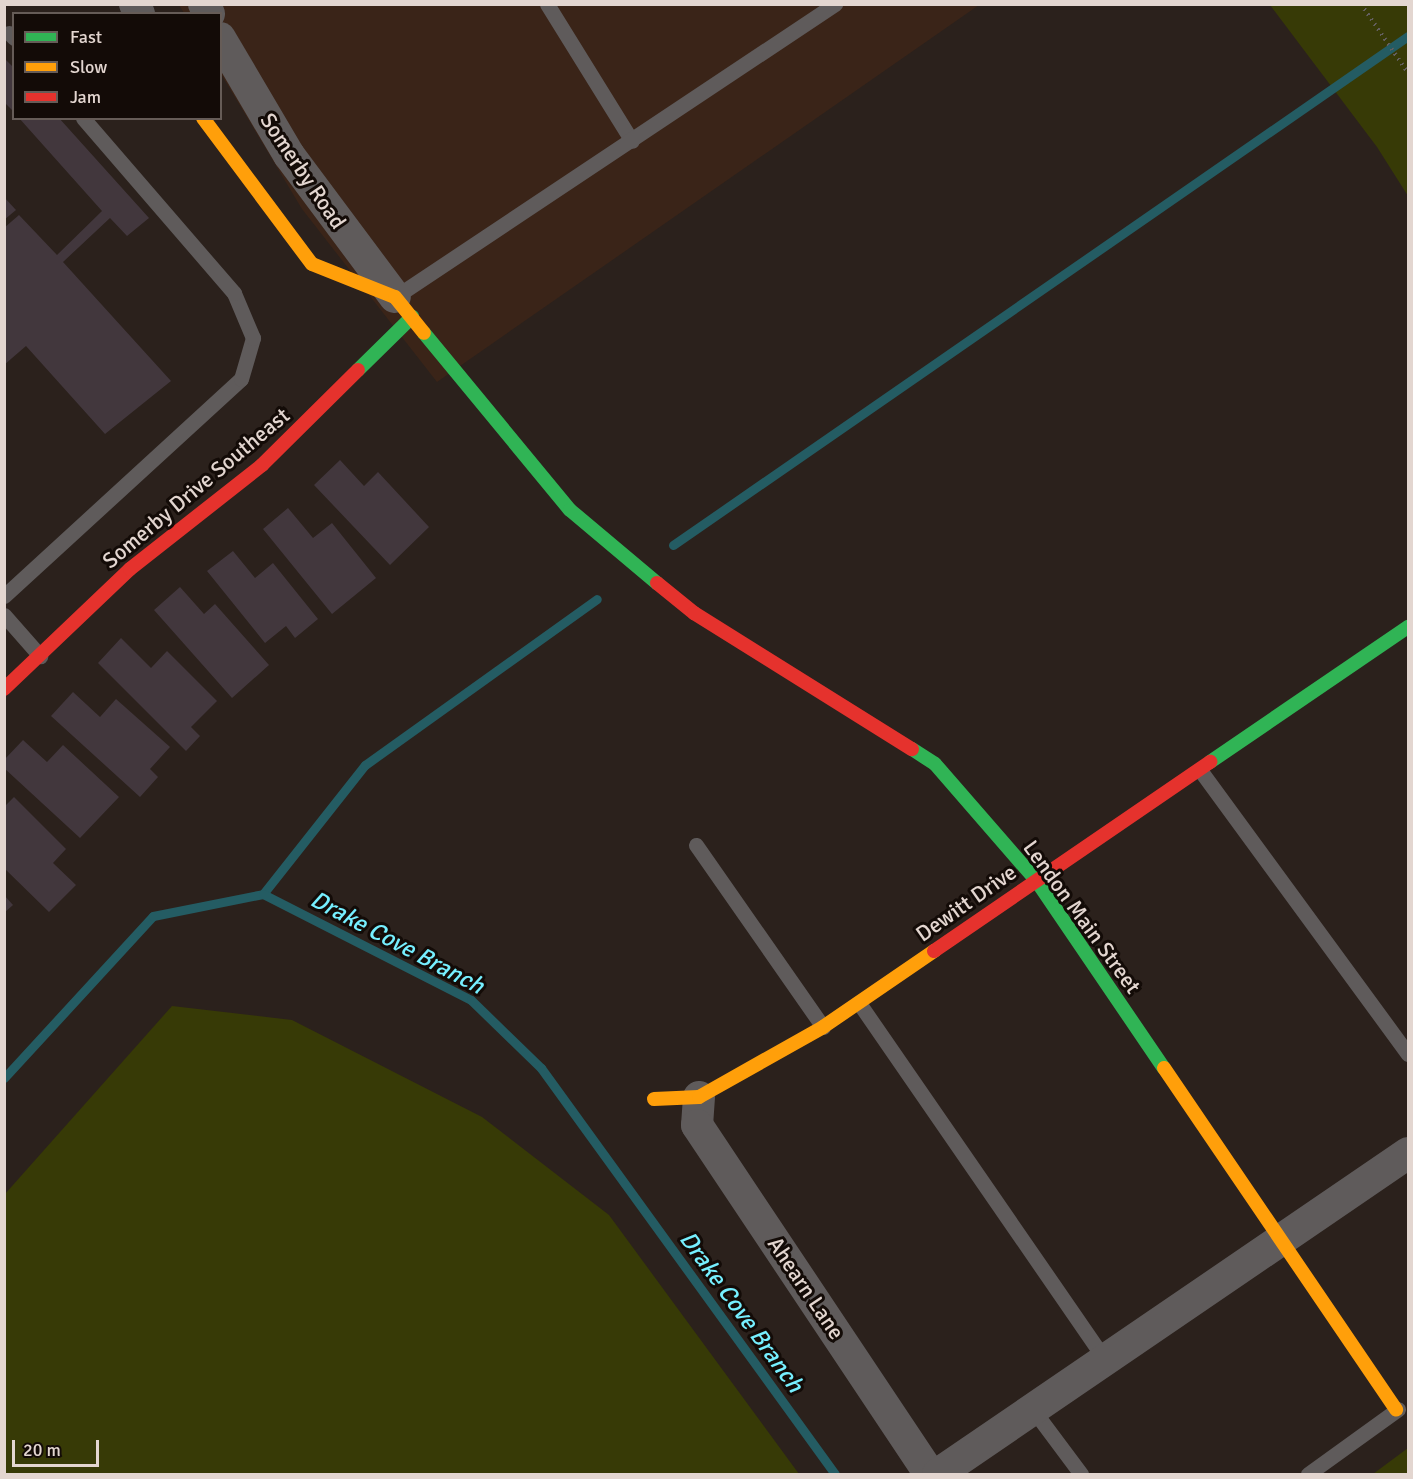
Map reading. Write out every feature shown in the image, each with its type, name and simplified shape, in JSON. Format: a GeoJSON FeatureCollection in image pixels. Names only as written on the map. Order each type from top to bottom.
{"type":"FeatureCollection","features":[{"type":"Feature","properties":{"kind":"street","name":"Somerby Road"},"geometry":{"type":"LineString","coordinates":[[222,41],[289,155],[403,307]]}},
{"type":"Feature","properties":{"kind":"street","name":"Somerby Road"},"geometry":{"type":"LineString","coordinates":[[204,120],[312,264],[403,307]]}},
{"type":"Feature","properties":{"kind":"street","name":"Lendon Main Street"},"geometry":{"type":"LineString","coordinates":[[403,307],[570,510],[694,613],[935,764],[1036,880],[1280,1239],[1402,1406]]}},
{"type":"Feature","properties":{"kind":"street","name":"Somerby Drive Southeast"},"geometry":{"type":"LineString","coordinates":[[4,689],[130,569],[262,465],[403,307]]}},
{"type":"Feature","properties":{"kind":"street","name":"Dewitt Drive"},"geometry":{"type":"LineString","coordinates":[[654,1099],[699,1097],[823,1027],[1408,627]]}},
{"type":"Feature","properties":{"kind":"street","name":"Ahearn Lane"},"geometry":{"type":"LineString","coordinates":[[699,1097],[697,1125],[930,1474]]}},
{"type":"Feature","properties":{"kind":"street"},"geometry":{"type":"LineString","coordinates":[[938,1474],[1107,1362],[1280,1239],[1408,1153]]}},
{"type":"Feature","properties":{"kind":"lane"},"geometry":{"type":"LineString","coordinates":[[547,4],[632,141]]}},
{"type":"Feature","properties":{"kind":"lane"},"geometry":{"type":"LineString","coordinates":[[403,307],[632,141],[835,4]]}},
{"type":"Feature","properties":{"kind":"lane"},"geometry":{"type":"LineString","coordinates":[[4,596],[241,379],[253,338],[234,293],[85,120]]}},
{"type":"Feature","properties":{"kind":"lane"},"geometry":{"type":"LineString","coordinates":[[4,615],[39,656]]}},
{"type":"Feature","properties":{"kind":"lane"},"geometry":{"type":"LineString","coordinates":[[1200,770],[1408,1054]]}},
{"type":"Feature","properties":{"kind":"lane"},"geometry":{"type":"LineString","coordinates":[[696,845],[823,1027]]}},
{"type":"Feature","properties":{"kind":"lane"},"geometry":{"type":"LineString","coordinates":[[859,1003],[1107,1362]]}},
{"type":"Feature","properties":{"kind":"lane"},"geometry":{"type":"LineString","coordinates":[[1308,1474],[1402,1406]]}},
{"type":"Feature","properties":{"kind":"lane"},"geometry":{"type":"LineString","coordinates":[[1034,1411],[1081,1474]]}},
{"type":"Feature","properties":{"kind":"path"},"geometry":{"type":"LineString","coordinates":[[1361,4],[1408,73]]}},
{"type":"Feature","properties":{"kind":"shaded area"},"geometry":{"type":"Polygon","coordinates":[[[179,5],[979,5],[437,382],[302,209],[222,76],[222,12],[183,12],[179,5]]]}},
{"type":"Feature","properties":{"kind":"shaded area"},"geometry":{"type":"Polygon","coordinates":[[[1270,5],[1408,5],[1408,196],[1377,147],[1270,5]]]}},
{"type":"Feature","properties":{"kind":"shaded area"},"geometry":{"type":"Polygon","coordinates":[[[172,1006],[292,1020],[482,1117],[609,1215],[799,1474],[5,1474],[5,1194],[172,1006]]]}},
{"type":"Feature","properties":{"kind":"shaded area"},"geometry":{"type":"Polygon","coordinates":[[[1408,1448],[1408,1474],[1373,1474],[1408,1448]]]}},
{"type":"Feature","properties":{"kind":"building"},"geometry":{"type":"Polygon","coordinates":[[[4,58],[12,66],[12,110],[4,102],[4,58]]]}},
{"type":"Feature","properties":{"kind":"building"},"geometry":{"type":"Polygon","coordinates":[[[21,120],[61,120],[149,218],[127,236],[110,218],[63,262],[171,381],[105,434],[26,346],[4,365],[4,228],[19,215],[57,255],[102,211],[21,120]]]}},
{"type":"Feature","properties":{"kind":"building"},"geometry":{"type":"Polygon","coordinates":[[[4,197],[16,210],[4,220],[4,197]]]}},
{"type":"Feature","properties":{"kind":"building"},"geometry":{"type":"Polygon","coordinates":[[[340,460],[364,486],[378,472],[429,527],[390,565],[314,485],[340,460]]]}},
{"type":"Feature","properties":{"kind":"building"},"geometry":{"type":"Polygon","coordinates":[[[288,508],[313,538],[332,523],[376,578],[332,614],[263,529],[288,508]]]}},
{"type":"Feature","properties":{"kind":"building"},"geometry":{"type":"Polygon","coordinates":[[[233,551],[255,578],[273,563],[318,619],[295,638],[286,626],[265,643],[207,571],[233,551]]]}},
{"type":"Feature","properties":{"kind":"building"},"geometry":{"type":"Polygon","coordinates":[[[180,587],[204,614],[215,604],[269,665],[232,698],[154,610],[180,587]]]}},
{"type":"Feature","properties":{"kind":"building"},"geometry":{"type":"Polygon","coordinates":[[[121,638],[151,668],[167,651],[217,701],[191,727],[200,736],[186,751],[98,663],[121,638]]]}},
{"type":"Feature","properties":{"kind":"building"},"geometry":{"type":"Polygon","coordinates":[[[73,692],[100,717],[116,699],[170,747],[150,769],[158,777],[140,797],[51,716],[73,692]]]}},
{"type":"Feature","properties":{"kind":"building"},"geometry":{"type":"Polygon","coordinates":[[[23,740],[47,762],[63,745],[119,797],[80,838],[4,768],[4,760],[23,740]]]}},
{"type":"Feature","properties":{"kind":"building"},"geometry":{"type":"Polygon","coordinates":[[[14,797],[66,849],[53,863],[76,885],[49,912],[4,868],[4,807],[14,797]]]}},
{"type":"Feature","properties":{"kind":"building"},"geometry":{"type":"Polygon","coordinates":[[[4,895],[13,905],[4,913],[4,895]]]}},
{"type":"Feature","properties":{"kind":"waterway"},"geometry":{"type":"LineString","coordinates":[[673,545],[1408,36]]}},
{"type":"Feature","properties":{"kind":"waterway"},"geometry":{"type":"LineString","coordinates":[[263,894],[365,765],[597,599]]}},
{"type":"Feature","properties":{"kind":"waterway","name":"Drake Cove Branch"},"geometry":{"type":"LineString","coordinates":[[4,1078],[153,916],[263,894],[471,1000],[541,1068],[835,1474]]}},
{"type":"Feature","properties":{"kind":"traffic: fast"},"geometry":{"type":"LineString","coordinates":[[358,370],[412,317]]}},
{"type":"Feature","properties":{"kind":"traffic: fast"},"geometry":{"type":"LineString","coordinates":[[424,333],[570,510],[657,583]]}},
{"type":"Feature","properties":{"kind":"traffic: fast"},"geometry":{"type":"LineString","coordinates":[[1210,762],[1408,627]]}},
{"type":"Feature","properties":{"kind":"traffic: fast"},"geometry":{"type":"LineString","coordinates":[[912,749],[935,764],[1036,880],[1164,1068]]}},
{"type":"Feature","properties":{"kind":"traffic: slow"},"geometry":{"type":"LineString","coordinates":[[204,120],[312,264],[395,297],[424,333]]}},
{"type":"Feature","properties":{"kind":"traffic: slow"},"geometry":{"type":"LineString","coordinates":[[654,1099],[699,1097],[823,1027],[934,951]]}},
{"type":"Feature","properties":{"kind":"traffic: slow"},"geometry":{"type":"LineString","coordinates":[[1164,1068],[1396,1410]]}},
{"type":"Feature","properties":{"kind":"traffic: jam"},"geometry":{"type":"LineString","coordinates":[[4,689],[130,569],[262,465],[358,370]]}},
{"type":"Feature","properties":{"kind":"traffic: jam"},"geometry":{"type":"LineString","coordinates":[[657,583],[694,613],[912,749]]}},
{"type":"Feature","properties":{"kind":"traffic: jam"},"geometry":{"type":"LineString","coordinates":[[934,951],[1210,762]]}}]}
